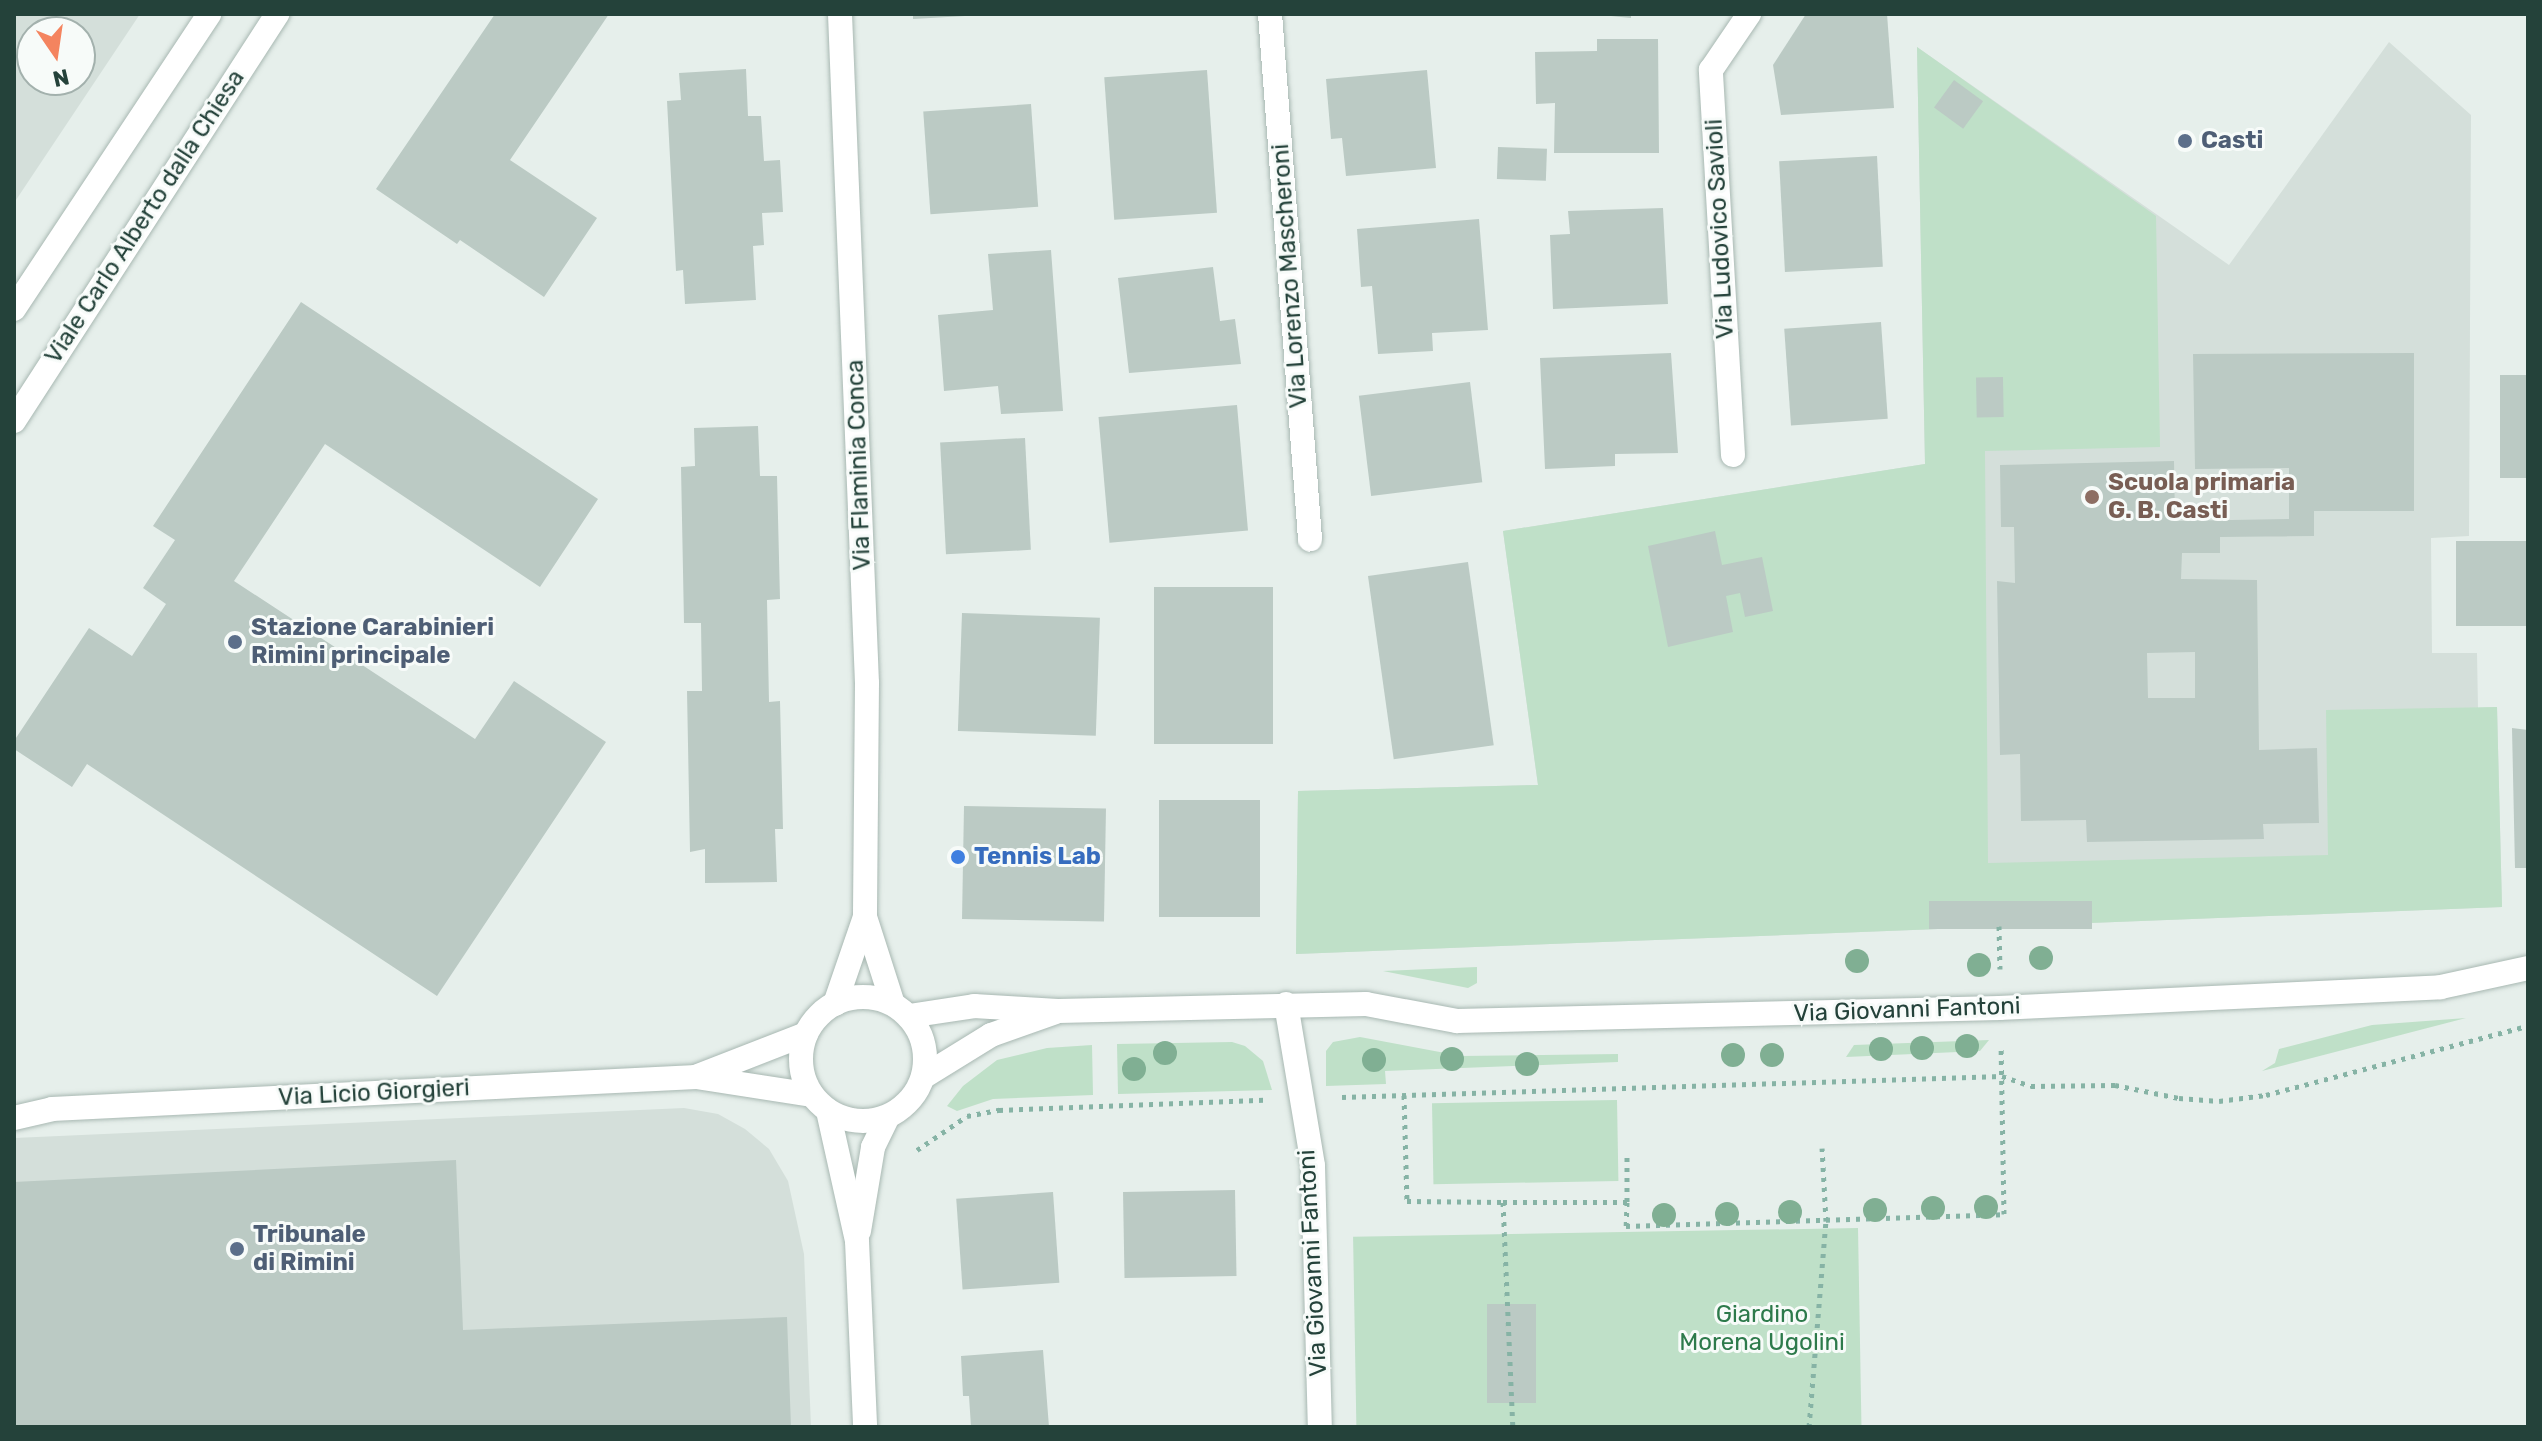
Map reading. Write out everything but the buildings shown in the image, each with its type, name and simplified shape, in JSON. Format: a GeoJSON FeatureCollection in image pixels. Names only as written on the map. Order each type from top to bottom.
{"type":"FeatureCollection","features":[{"type":"Feature","properties":{"kind":"street"},"geometry":{"type":"LineString","coordinates":[[14,309],[209,14]]}},
{"type":"Feature","properties":{"kind":"street","name":"Viale Carlo Alberto dalla Chiesa"},"geometry":{"type":"LineString","coordinates":[[14,421],[277,14]]}},
{"type":"Feature","properties":{"kind":"street","name":"Via Flaminia Conca"},"geometry":{"type":"LineString","coordinates":[[835,1004],[865,917],[867,668],[840,14]]}},
{"type":"Feature","properties":{"kind":"street","name":"Via Lorenzo Mascheroni"},"geometry":{"type":"LineString","coordinates":[[1270,14],[1310,539]]}},
{"type":"Feature","properties":{"kind":"street","name":"Via Ludovico Savioli"},"geometry":{"type":"LineString","coordinates":[[1733,455],[1711,70],[1749,14]]}},
{"type":"Feature","properties":{"kind":"street","name":"Via Flaminia Conca"},"geometry":{"type":"LineString","coordinates":[[865,917],[901,1010]]}},
{"type":"Feature","properties":{"kind":"street","name":"Via Giovanni Fantoni"},"geometry":{"type":"LineString","coordinates":[[901,1010],[974,1006],[1058,1011],[1366,1004],[1457,1021],[2000,1008],[2441,987],[2528,968]]}},
{"type":"Feature","properties":{"kind":"street"},"geometry":{"type":"LineString","coordinates":[[820,1103],[848,1120],[868,1121],[888,1116],[903,1107],[923,1077],[924,1046],[901,1010],[875,997],[855,997],[835,1004],[817,1016],[806,1034],[801,1055],[803,1076],[820,1103],[857,1241]]}},
{"type":"Feature","properties":{"kind":"street","name":"Via Giovanni Fantoni"},"geometry":{"type":"LineString","coordinates":[[1286,1004],[1313,1166],[1320,1427]]}},
{"type":"Feature","properties":{"kind":"street","name":"Via Giovanni Fantoni"},"geometry":{"type":"LineString","coordinates":[[923,1077],[991,1035],[1058,1011]]}},
{"type":"Feature","properties":{"kind":"street","name":"Via Licio Giorgieri"},"geometry":{"type":"LineString","coordinates":[[696,1077],[806,1034]]}},
{"type":"Feature","properties":{"kind":"street","name":"Via Licio Giorgieri"},"geometry":{"type":"LineString","coordinates":[[14,1118],[52,1109],[696,1077],[820,1103]]}},
{"type":"Feature","properties":{"kind":"street","name":"Via Licio Giorgieri"},"geometry":{"type":"LineString","coordinates":[[14,1102],[52,1109]]}},
{"type":"Feature","properties":{"kind":"street"},"geometry":{"type":"LineString","coordinates":[[865,1427],[857,1241],[873,1147],[888,1116]]}},
{"type":"Feature","properties":{"kind":"path"},"geometry":{"type":"LineString","coordinates":[[1326,1097],[2002,1076],[2031,1086],[2115,1085],[2179,1098],[2219,1101],[2266,1095],[2528,1026]]}},
{"type":"Feature","properties":{"kind":"path"},"geometry":{"type":"LineString","coordinates":[[1627,1154],[1626,1226],[2004,1214],[2002,1076]]}},
{"type":"Feature","properties":{"kind":"path"},"geometry":{"type":"LineString","coordinates":[[1404,1095],[1407,1201],[1627,1202]]}},
{"type":"Feature","properties":{"kind":"path"},"geometry":{"type":"LineString","coordinates":[[907,1157],[967,1116],[999,1110],[1275,1099]]}},
{"type":"Feature","properties":{"kind":"path"},"geometry":{"type":"LineString","coordinates":[[1809,1427],[1826,1221],[1822,1148]]}},
{"type":"Feature","properties":{"kind":"path"},"geometry":{"type":"LineString","coordinates":[[1503,1202],[1513,1427]]}},
{"type":"Feature","properties":{"kind":"shaded area"},"geometry":{"type":"Polygon","coordinates":[[[14,14],[140,14],[96,80],[96,16],[16,16],[16,96],[85,96],[14,203],[14,14]]]}},
{"type":"Feature","properties":{"kind":"shaded area","name":"Scuola primaria G. B. Casti"},"geometry":{"type":"Polygon","coordinates":[[[2389,42],[2471,115],[2469,536],[2431,538],[2432,653],[2477,653],[2478,708],[2497,707],[2502,907],[1296,954],[1298,791],[1538,785],[1503,531],[1925,464],[1917,47],[2229,265],[2389,42]]]}},
{"type":"Feature","properties":{"kind":"shaded area","name":"Tribunale di Rimini"},"geometry":{"type":"Polygon","coordinates":[[[684,1108],[718,1114],[745,1129],[769,1149],[788,1181],[804,1254],[811,1427],[14,1427],[14,1138],[684,1108]]]}},
{"type":"Feature","properties":{"kind":"green space"},"geometry":{"type":"Polygon","coordinates":[[[1917,47],[2156,216],[2160,447],[1985,451],[1988,863],[2328,855],[2326,710],[2497,707],[2502,907],[1296,954],[1298,791],[1538,785],[1503,531],[1925,464],[1917,47]]]}},
{"type":"Feature","properties":{"kind":"green space"},"geometry":{"type":"Polygon","coordinates":[[[1477,967],[1477,983],[1468,988],[1383,971],[1477,967]]]}},
{"type":"Feature","properties":{"kind":"green space"},"geometry":{"type":"Polygon","coordinates":[[[2466,1018],[2262,1071],[2275,1063],[2279,1049],[2372,1025],[2466,1018]]]}},
{"type":"Feature","properties":{"kind":"green space"},"geometry":{"type":"Polygon","coordinates":[[[1360,1037],[1461,1056],[1618,1054],[1618,1062],[1385,1071],[1386,1084],[1326,1086],[1326,1051],[1333,1042],[1360,1037]]]}},
{"type":"Feature","properties":{"kind":"green space"},"geometry":{"type":"Polygon","coordinates":[[[1989,1040],[1980,1051],[1846,1057],[1854,1045],[1989,1040]]]}},
{"type":"Feature","properties":{"kind":"green space"},"geometry":{"type":"Polygon","coordinates":[[[1232,1042],[1245,1046],[1263,1061],[1272,1090],[1118,1094],[1117,1044],[1232,1042]]]}},
{"type":"Feature","properties":{"kind":"green space"},"geometry":{"type":"Polygon","coordinates":[[[1092,1045],[1093,1095],[993,1099],[957,1111],[947,1106],[963,1086],[997,1060],[1047,1048],[1092,1045]]]}},
{"type":"Feature","properties":{"kind":"green space"},"geometry":{"type":"Polygon","coordinates":[[[1617,1100],[1618,1181],[1433,1184],[1432,1103],[1617,1100]]]}},
{"type":"Feature","properties":{"kind":"green space","name":"Giardino Morena Ugolini"},"geometry":{"type":"Polygon","coordinates":[[[1858,1228],[1861,1427],[1356,1427],[1353,1237],[1858,1228]]]}},
{"type":"Feature","properties":{"kind":"place","name":"Casti"},"geometry":{"type":"Point","coordinates":[2185,141]}},
{"type":"Feature","properties":{"kind":"place","name":"Scuola primaria G. B. Casti"},"geometry":{"type":"Point","coordinates":[2092,497]}},
{"type":"Feature","properties":{"kind":"place","name":"Stazione Carabinieri Rimini principale"},"geometry":{"type":"Point","coordinates":[235,642]}},
{"type":"Feature","properties":{"kind":"place","name":"Tennis Lab"},"geometry":{"type":"Point","coordinates":[958,857]}},
{"type":"Feature","properties":{"kind":"place","name":"Tribunale di Rimini"},"geometry":{"type":"Point","coordinates":[237,1249]}}]}
